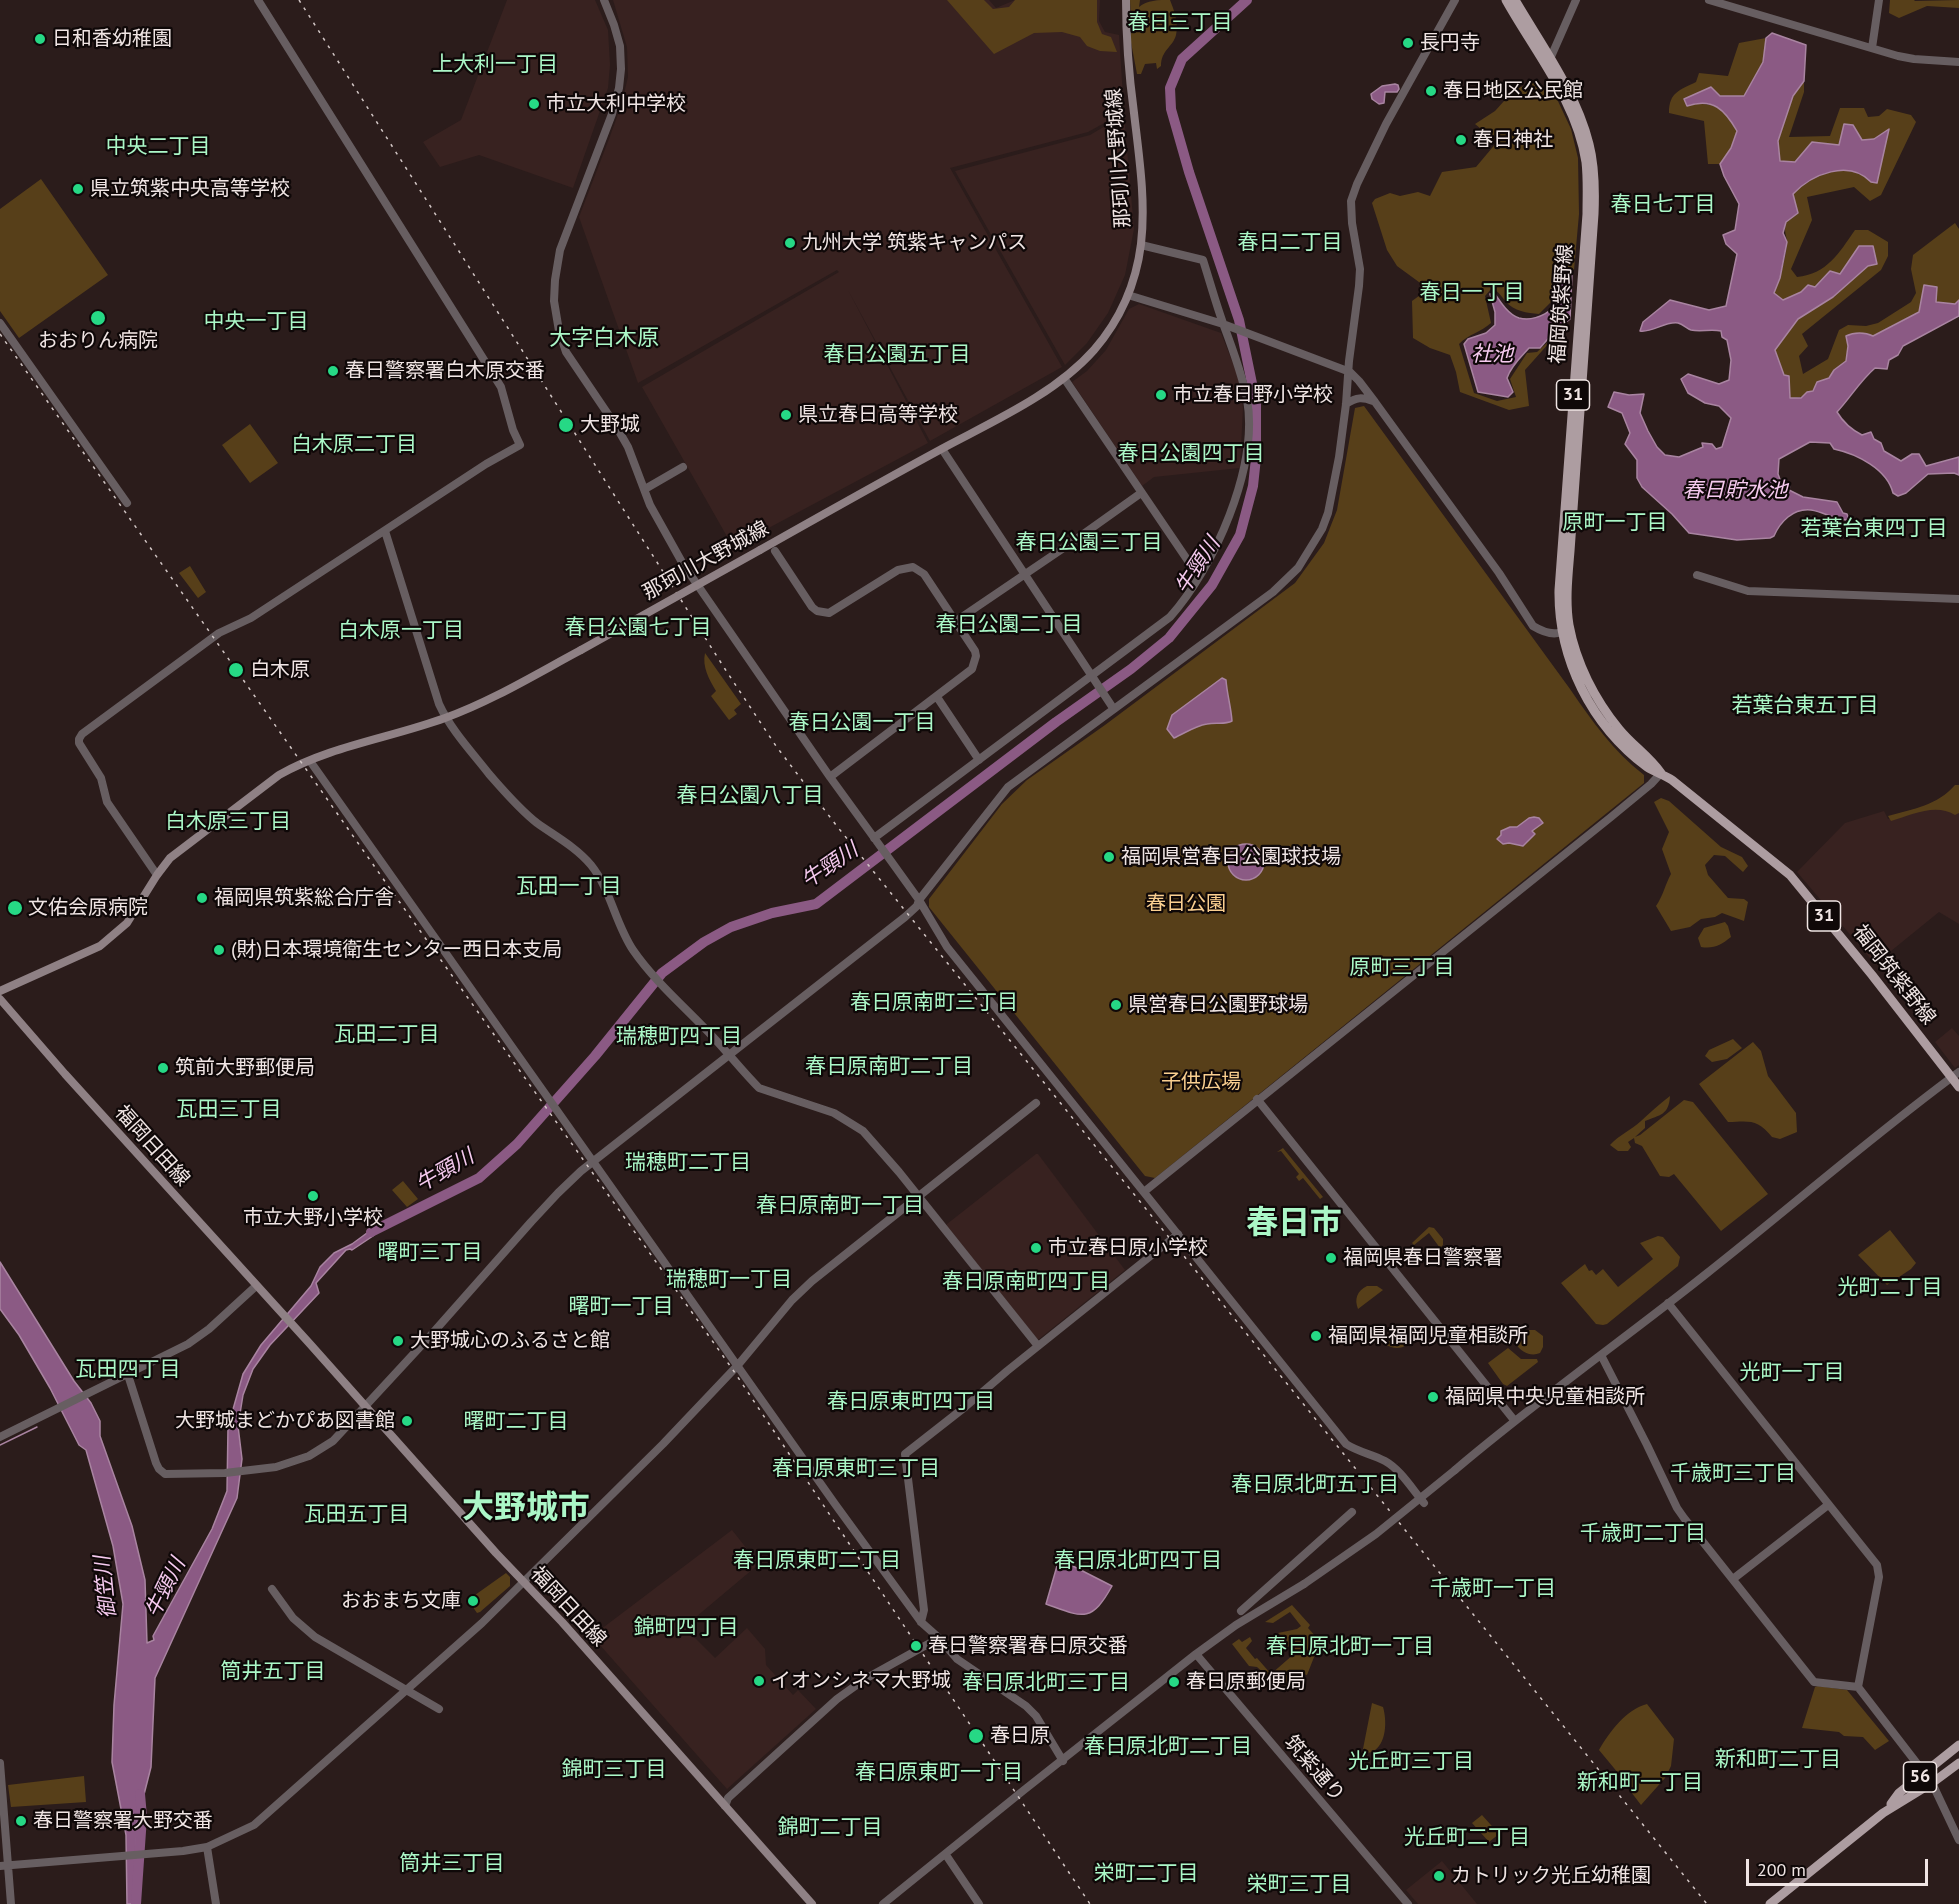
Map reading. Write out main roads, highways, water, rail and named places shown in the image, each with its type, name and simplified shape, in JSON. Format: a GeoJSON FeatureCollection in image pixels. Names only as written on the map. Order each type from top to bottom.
{"type":"FeatureCollection","features":[{"type":"Feature","properties":{"kind":"main road","name":"那珂川大野城線"},"geometry":{"type":"LineString","coordinates":[[0,992],[100,946],[127,923],[170,858],[265,785],[295,766],[446,718],[493,698],[1010,412],[1064,378],[1108,334],[1120,314],[1136,272],[1141,244],[1139,152],[1127,41],[1126,0]]}},
{"type":"Feature","properties":{"kind":"main road","name":"福岡筑紫野線"},"geometry":{"type":"LineString","coordinates":[[1506,0],[1575,122],[1586,162],[1588,183],[1559,590],[1566,629],[1579,661],[1598,701],[1621,731],[1655,764],[1661,773],[1790,875],[1955,1075],[1959,1087]]}},
{"type":"Feature","properties":{"kind":"main road","name":"福岡筑紫野線"},"geometry":{"type":"LineString","coordinates":[[1515,0],[1580,114],[1589,144],[1594,179],[1566,629]]}},
{"type":"Feature","properties":{"kind":"main road","name":"福岡日田線"},"geometry":{"type":"LineString","coordinates":[[0,999],[812,1904]]}},
{"type":"Feature","properties":{"kind":"main road","name":"56"},"geometry":{"type":"LineString","coordinates":[[1883,1813],[1899,1793],[1959,1745]]}},
{"type":"Feature","properties":{"kind":"main road","name":"56"},"geometry":{"type":"LineString","coordinates":[[1770,1904],[1883,1813],[1932,1783],[1959,1763]]}},
{"type":"Feature","properties":{"kind":"water","name":"春日貯水池"},"geometry":{"type":"Polygon","coordinates":[[[1772,33],[1806,45],[1804,81],[1793,96],[1778,141],[1780,161],[1795,162],[1812,142],[1839,145],[1844,124],[1853,125],[1862,140],[1874,139],[1889,129],[1877,183],[1852,171],[1842,170],[1820,175],[1793,194],[1798,213],[1786,222],[1783,233],[1787,242],[1780,278],[1774,293],[1783,300],[1801,292],[1808,285],[1815,287],[1830,271],[1840,274],[1859,246],[1873,246],[1877,264],[1868,266],[1833,297],[1798,319],[1775,350],[1784,375],[1789,376],[1790,398],[1801,398],[1807,392],[1813,391],[1817,382],[1829,378],[1834,370],[1846,361],[1848,346],[1846,336],[1860,333],[1873,336],[1919,312],[1924,285],[1937,287],[1936,302],[1955,304],[1959,300],[1959,316],[1903,346],[1898,355],[1889,360],[1887,369],[1875,368],[1837,412],[1858,433],[1862,435],[1871,432],[1874,439],[1881,443],[1884,451],[1901,461],[1912,454],[1919,454],[1926,466],[1959,457],[1959,475],[1954,473],[1928,474],[1906,493],[1898,496],[1893,493],[1890,484],[1878,470],[1870,464],[1834,449],[1830,443],[1810,442],[1779,459],[1778,474],[1781,482],[1790,485],[1789,490],[1803,497],[1837,502],[1849,520],[1838,519],[1811,510],[1798,511],[1788,517],[1770,538],[1737,540],[1689,533],[1642,487],[1637,478],[1637,460],[1625,444],[1630,433],[1622,413],[1608,407],[1614,392],[1629,395],[1644,394],[1640,413],[1657,447],[1665,455],[1679,457],[1703,447],[1702,443],[1712,444],[1716,449],[1722,447],[1731,418],[1719,406],[1705,403],[1688,393],[1681,379],[1688,374],[1719,384],[1729,380],[1731,360],[1727,340],[1722,337],[1721,331],[1691,330],[1673,323],[1640,331],[1643,322],[1670,300],[1709,310],[1726,306],[1737,254],[1726,244],[1723,235],[1735,230],[1739,204],[1720,164],[1731,148],[1737,131],[1723,111],[1717,107],[1704,103],[1687,106],[1684,99],[1711,87],[1720,96],[1744,96],[1763,62],[1766,38],[1772,33]]]}},
{"type":"Feature","properties":{"kind":"water"},"geometry":{"type":"Polygon","coordinates":[[[1395,84],[1399,89],[1397,92],[1385,92],[1384,103],[1379,104],[1372,99],[1371,94],[1382,86],[1395,84]]]}},
{"type":"Feature","properties":{"kind":"water","name":"社池"},"geometry":{"type":"Polygon","coordinates":[[[1557,265],[1572,273],[1570,319],[1540,348],[1529,348],[1517,362],[1507,378],[1513,392],[1508,397],[1478,392],[1464,344],[1468,339],[1486,333],[1495,325],[1495,312],[1490,294],[1495,294],[1512,314],[1519,318],[1539,317],[1551,310],[1559,300],[1561,290],[1557,265]]]}},
{"type":"Feature","properties":{"kind":"water"},"geometry":{"type":"Polygon","coordinates":[[[1222,678],[1226,680],[1232,721],[1203,725],[1174,738],[1167,729],[1172,715],[1222,678]]]}},
{"type":"Feature","properties":{"kind":"water"},"geometry":{"type":"Polygon","coordinates":[[[1534,817],[1539,818],[1543,823],[1532,831],[1535,834],[1523,846],[1503,844],[1497,839],[1501,831],[1517,827],[1534,817]]]}},
{"type":"Feature","properties":{"kind":"water"},"geometry":{"type":"Polygon","coordinates":[[[1246,844],[1258,850],[1264,862],[1258,874],[1246,880],[1234,874],[1228,862],[1234,850],[1246,844]]]}},
{"type":"Feature","properties":{"kind":"water"},"geometry":{"type":"Polygon","coordinates":[[[385,1225],[352,1250],[346,1250],[316,1283],[319,1293],[270,1345],[253,1369],[243,1395],[238,1426],[242,1459],[237,1498],[155,1678],[151,1767],[137,1822],[138,1904],[127,1904],[126,1835],[112,1762],[114,1705],[123,1604],[113,1546],[86,1450],[79,1445],[50,1388],[19,1335],[0,1309],[0,1262],[74,1381],[91,1403],[100,1421],[100,1436],[132,1526],[145,1580],[147,1643],[154,1640],[153,1636],[212,1529],[227,1491],[228,1427],[243,1374],[261,1345],[311,1286],[320,1267],[334,1253],[352,1244],[371,1230],[385,1225]]]}},
{"type":"Feature","properties":{"kind":"water"},"geometry":{"type":"Polygon","coordinates":[[[1059,1559],[1112,1586],[1098,1607],[1091,1612],[1077,1614],[1046,1604],[1059,1559]]]}},
{"type":"Feature","properties":{"kind":"waterway","name":"牛頸川"},"geometry":{"type":"LineString","coordinates":[[371,1232],[479,1178],[517,1144],[595,1056],[662,973],[704,942],[731,927],[772,913],[816,904],[1056,722],[1131,669],[1169,638],[1212,585],[1240,535],[1253,486],[1256,458],[1256,403],[1239,320],[1189,172],[1171,109],[1170,88],[1182,59],[1247,0]]}},
{"type":"Feature","properties":{"kind":"waterway"},"geometry":{"type":"LineString","coordinates":[[0,1445],[37,1427]]}},
{"type":"Feature","properties":{"kind":"waterway","name":"御笠川"},"geometry":{"type":"LineString","coordinates":[[136,1904],[142,1817],[140,1794]]}},
{"type":"Feature","properties":{"kind":"railway"},"geometry":{"type":"LineString","coordinates":[[299,0],[776,746],[836,825],[1707,1904]]}},
{"type":"Feature","properties":{"kind":"railway"},"geometry":{"type":"LineString","coordinates":[[0,334],[391,890],[733,1370],[1090,1904]]}},
{"type":"Feature","properties":{"kind":"place","name":"日和香幼稚園"},"geometry":{"type":"Point","coordinates":[40,39]}},
{"type":"Feature","properties":{"kind":"place","name":"長円寺"},"geometry":{"type":"Point","coordinates":[1408,43]}},
{"type":"Feature","properties":{"kind":"place","name":"春日地区公民館"},"geometry":{"type":"Point","coordinates":[1431,91]}},
{"type":"Feature","properties":{"kind":"place","name":"市立大利中学校"},"geometry":{"type":"Point","coordinates":[534,104]}},
{"type":"Feature","properties":{"kind":"place","name":"春日神社"},"geometry":{"type":"Point","coordinates":[1461,140]}},
{"type":"Feature","properties":{"kind":"place","name":"県立筑紫中央高等学校"},"geometry":{"type":"Point","coordinates":[78,189]}},
{"type":"Feature","properties":{"kind":"place","name":"九州大学 筑紫キャンパス"},"geometry":{"type":"Point","coordinates":[790,243]}},
{"type":"Feature","properties":{"kind":"place","name":"おおりん病院"},"geometry":{"type":"Point","coordinates":[98,318]}},
{"type":"Feature","properties":{"kind":"place","name":"春日警察署白木原交番"},"geometry":{"type":"Point","coordinates":[333,371]}},
{"type":"Feature","properties":{"kind":"place","name":"市立春日野小学校"},"geometry":{"type":"Point","coordinates":[1161,395]}},
{"type":"Feature","properties":{"kind":"place","name":"県立春日高等学校"},"geometry":{"type":"Point","coordinates":[786,415]}},
{"type":"Feature","properties":{"kind":"place","name":"大野城"},"geometry":{"type":"Point","coordinates":[566,425]}},
{"type":"Feature","properties":{"kind":"place","name":"白木原"},"geometry":{"type":"Point","coordinates":[236,670]}},
{"type":"Feature","properties":{"kind":"place","name":"福岡県営春日公園球技場"},"geometry":{"type":"Point","coordinates":[1109,857]}},
{"type":"Feature","properties":{"kind":"place","name":"福岡県筑紫総合庁舎"},"geometry":{"type":"Point","coordinates":[202,898]}},
{"type":"Feature","properties":{"kind":"place","name":"文佑会原病院"},"geometry":{"type":"Point","coordinates":[15,908]}},
{"type":"Feature","properties":{"kind":"place","name":"(財)日本環境衛生センター西日本支局"},"geometry":{"type":"Point","coordinates":[219,950]}},
{"type":"Feature","properties":{"kind":"place","name":"県営春日公園野球場"},"geometry":{"type":"Point","coordinates":[1116,1005]}},
{"type":"Feature","properties":{"kind":"place","name":"筑前大野郵便局"},"geometry":{"type":"Point","coordinates":[163,1068]}},
{"type":"Feature","properties":{"kind":"place","name":"市立大野小学校"},"geometry":{"type":"Point","coordinates":[313,1196]}},
{"type":"Feature","properties":{"kind":"place","name":"市立春日原小学校"},"geometry":{"type":"Point","coordinates":[1036,1248]}},
{"type":"Feature","properties":{"kind":"place","name":"福岡県春日警察署"},"geometry":{"type":"Point","coordinates":[1331,1258]}},
{"type":"Feature","properties":{"kind":"place","name":"福岡県福岡児童相談所"},"geometry":{"type":"Point","coordinates":[1316,1336]}},
{"type":"Feature","properties":{"kind":"place","name":"大野城心のふるさと館"},"geometry":{"type":"Point","coordinates":[398,1341]}},
{"type":"Feature","properties":{"kind":"place","name":"福岡県中央児童相談所"},"geometry":{"type":"Point","coordinates":[1433,1397]}},
{"type":"Feature","properties":{"kind":"place","name":"大野城まどかぴあ図書館"},"geometry":{"type":"Point","coordinates":[407,1421]}},
{"type":"Feature","properties":{"kind":"place","name":"おおまち文庫"},"geometry":{"type":"Point","coordinates":[473,1601]}},
{"type":"Feature","properties":{"kind":"place","name":"春日警察署春日原交番"},"geometry":{"type":"Point","coordinates":[916,1646]}},
{"type":"Feature","properties":{"kind":"place","name":"イオンシネマ大野城"},"geometry":{"type":"Point","coordinates":[759,1681]}},
{"type":"Feature","properties":{"kind":"place","name":"春日原郵便局"},"geometry":{"type":"Point","coordinates":[1174,1682]}},
{"type":"Feature","properties":{"kind":"place","name":"春日原"},"geometry":{"type":"Point","coordinates":[976,1736]}},
{"type":"Feature","properties":{"kind":"place","name":"春日警察署大野交番"},"geometry":{"type":"Point","coordinates":[21,1821]}},
{"type":"Feature","properties":{"kind":"place","name":"カトリック光丘幼稚園"},"geometry":{"type":"Point","coordinates":[1439,1876]}},
{"type":"Feature","properties":{"kind":"district","name":"春日三丁目"},"geometry":{"type":"Point","coordinates":[1180,23]}},
{"type":"Feature","properties":{"kind":"district","name":"上大利一丁目"},"geometry":{"type":"Point","coordinates":[495,65]}},
{"type":"Feature","properties":{"kind":"district","name":"中央二丁目"},"geometry":{"type":"Point","coordinates":[158,147]}},
{"type":"Feature","properties":{"kind":"district","name":"春日七丁目"},"geometry":{"type":"Point","coordinates":[1663,205]}},
{"type":"Feature","properties":{"kind":"district","name":"春日二丁目"},"geometry":{"type":"Point","coordinates":[1290,243]}},
{"type":"Feature","properties":{"kind":"district","name":"春日一丁目"},"geometry":{"type":"Point","coordinates":[1472,293]}},
{"type":"Feature","properties":{"kind":"district","name":"中央一丁目"},"geometry":{"type":"Point","coordinates":[256,322]}},
{"type":"Feature","properties":{"kind":"district","name":"大字白木原"},"geometry":{"type":"Point","coordinates":[604,339]}},
{"type":"Feature","properties":{"kind":"district","name":"春日公園五丁目"},"geometry":{"type":"Point","coordinates":[897,355]}},
{"type":"Feature","properties":{"kind":"district","name":"白木原二丁目"},"geometry":{"type":"Point","coordinates":[354,445]}},
{"type":"Feature","properties":{"kind":"district","name":"春日公園四丁目"},"geometry":{"type":"Point","coordinates":[1191,454]}},
{"type":"Feature","properties":{"kind":"district","name":"原町一丁目"},"geometry":{"type":"Point","coordinates":[1615,523]}},
{"type":"Feature","properties":{"kind":"district","name":"若葉台東四丁目"},"geometry":{"type":"Point","coordinates":[1874,529]}},
{"type":"Feature","properties":{"kind":"district","name":"春日公園三丁目"},"geometry":{"type":"Point","coordinates":[1089,543]}},
{"type":"Feature","properties":{"kind":"district","name":"春日公園二丁目"},"geometry":{"type":"Point","coordinates":[1009,625]}},
{"type":"Feature","properties":{"kind":"district","name":"春日公園七丁目"},"geometry":{"type":"Point","coordinates":[638,628]}},
{"type":"Feature","properties":{"kind":"district","name":"白木原一丁目"},"geometry":{"type":"Point","coordinates":[401,631]}},
{"type":"Feature","properties":{"kind":"district","name":"若葉台東五丁目"},"geometry":{"type":"Point","coordinates":[1805,706]}},
{"type":"Feature","properties":{"kind":"district","name":"春日公園一丁目"},"geometry":{"type":"Point","coordinates":[862,723]}},
{"type":"Feature","properties":{"kind":"district","name":"春日公園八丁目"},"geometry":{"type":"Point","coordinates":[750,796]}},
{"type":"Feature","properties":{"kind":"district","name":"白木原三丁目"},"geometry":{"type":"Point","coordinates":[228,822]}},
{"type":"Feature","properties":{"kind":"district","name":"瓦田一丁目"},"geometry":{"type":"Point","coordinates":[569,887]}},
{"type":"Feature","properties":{"kind":"district","name":"原町三丁目"},"geometry":{"type":"Point","coordinates":[1402,968]}},
{"type":"Feature","properties":{"kind":"district","name":"春日原南町三丁目"},"geometry":{"type":"Point","coordinates":[934,1003]}},
{"type":"Feature","properties":{"kind":"district","name":"瓦田二丁目"},"geometry":{"type":"Point","coordinates":[387,1035]}},
{"type":"Feature","properties":{"kind":"district","name":"瑞穂町四丁目"},"geometry":{"type":"Point","coordinates":[679,1037]}},
{"type":"Feature","properties":{"kind":"district","name":"春日原南町二丁目"},"geometry":{"type":"Point","coordinates":[889,1067]}},
{"type":"Feature","properties":{"kind":"district","name":"瓦田三丁目"},"geometry":{"type":"Point","coordinates":[229,1110]}},
{"type":"Feature","properties":{"kind":"district","name":"瑞穂町二丁目"},"geometry":{"type":"Point","coordinates":[688,1163]}},
{"type":"Feature","properties":{"kind":"district","name":"春日原南町一丁目"},"geometry":{"type":"Point","coordinates":[840,1206]}},
{"type":"Feature","properties":{"kind":"district","name":"春日市"},"geometry":{"type":"Point","coordinates":[1294,1224]}},
{"type":"Feature","properties":{"kind":"district","name":"曙町三丁目"},"geometry":{"type":"Point","coordinates":[430,1253]}},
{"type":"Feature","properties":{"kind":"district","name":"瑞穂町一丁目"},"geometry":{"type":"Point","coordinates":[729,1280]}},
{"type":"Feature","properties":{"kind":"district","name":"春日原南町四丁目"},"geometry":{"type":"Point","coordinates":[1026,1282]}},
{"type":"Feature","properties":{"kind":"district","name":"光町二丁目"},"geometry":{"type":"Point","coordinates":[1890,1288]}},
{"type":"Feature","properties":{"kind":"district","name":"曙町一丁目"},"geometry":{"type":"Point","coordinates":[621,1307]}},
{"type":"Feature","properties":{"kind":"district","name":"瓦田四丁目"},"geometry":{"type":"Point","coordinates":[128,1370]}},
{"type":"Feature","properties":{"kind":"district","name":"光町一丁目"},"geometry":{"type":"Point","coordinates":[1792,1373]}},
{"type":"Feature","properties":{"kind":"district","name":"春日原東町四丁目"},"geometry":{"type":"Point","coordinates":[911,1402]}},
{"type":"Feature","properties":{"kind":"district","name":"曙町二丁目"},"geometry":{"type":"Point","coordinates":[516,1422]}},
{"type":"Feature","properties":{"kind":"district","name":"春日原東町三丁目"},"geometry":{"type":"Point","coordinates":[856,1469]}},
{"type":"Feature","properties":{"kind":"district","name":"千歳町三丁目"},"geometry":{"type":"Point","coordinates":[1733,1474]}},
{"type":"Feature","properties":{"kind":"district","name":"春日原北町五丁目"},"geometry":{"type":"Point","coordinates":[1315,1485]}},
{"type":"Feature","properties":{"kind":"district","name":"大野城市"},"geometry":{"type":"Point","coordinates":[526,1509]}},
{"type":"Feature","properties":{"kind":"district","name":"瓦田五丁目"},"geometry":{"type":"Point","coordinates":[357,1515]}},
{"type":"Feature","properties":{"kind":"district","name":"千歳町二丁目"},"geometry":{"type":"Point","coordinates":[1643,1534]}},
{"type":"Feature","properties":{"kind":"district","name":"春日原東町二丁目"},"geometry":{"type":"Point","coordinates":[817,1561]}},
{"type":"Feature","properties":{"kind":"district","name":"春日原北町四丁目"},"geometry":{"type":"Point","coordinates":[1138,1561]}},
{"type":"Feature","properties":{"kind":"district","name":"千歳町一丁目"},"geometry":{"type":"Point","coordinates":[1493,1589]}},
{"type":"Feature","properties":{"kind":"district","name":"錦町四丁目"},"geometry":{"type":"Point","coordinates":[686,1628]}},
{"type":"Feature","properties":{"kind":"district","name":"春日原北町一丁目"},"geometry":{"type":"Point","coordinates":[1350,1647]}},
{"type":"Feature","properties":{"kind":"district","name":"筒井五丁目"},"geometry":{"type":"Point","coordinates":[273,1672]}},
{"type":"Feature","properties":{"kind":"district","name":"春日原北町三丁目"},"geometry":{"type":"Point","coordinates":[1046,1683]}},
{"type":"Feature","properties":{"kind":"district","name":"春日原北町二丁目"},"geometry":{"type":"Point","coordinates":[1168,1747]}},
{"type":"Feature","properties":{"kind":"district","name":"新和町二丁目"},"geometry":{"type":"Point","coordinates":[1778,1760]}},
{"type":"Feature","properties":{"kind":"district","name":"光丘町三丁目"},"geometry":{"type":"Point","coordinates":[1411,1762]}},
{"type":"Feature","properties":{"kind":"district","name":"錦町三丁目"},"geometry":{"type":"Point","coordinates":[614,1770]}},
{"type":"Feature","properties":{"kind":"district","name":"春日原東町一丁目"},"geometry":{"type":"Point","coordinates":[939,1773]}},
{"type":"Feature","properties":{"kind":"district","name":"新和町一丁目"},"geometry":{"type":"Point","coordinates":[1640,1783]}},
{"type":"Feature","properties":{"kind":"district","name":"錦町二丁目"},"geometry":{"type":"Point","coordinates":[830,1828]}},
{"type":"Feature","properties":{"kind":"district","name":"光丘町二丁目"},"geometry":{"type":"Point","coordinates":[1467,1838]}},
{"type":"Feature","properties":{"kind":"district","name":"筒井三丁目"},"geometry":{"type":"Point","coordinates":[452,1864]}},
{"type":"Feature","properties":{"kind":"district","name":"栄町二丁目"},"geometry":{"type":"Point","coordinates":[1146,1874]}},
{"type":"Feature","properties":{"kind":"district","name":"栄町三丁目"},"geometry":{"type":"Point","coordinates":[1299,1885]}},
{"type":"Feature","properties":{"kind":"park label","name":"春日公園"},"geometry":{"type":"Point","coordinates":[1186,904]}},
{"type":"Feature","properties":{"kind":"park label","name":"子供広場"},"geometry":{"type":"Point","coordinates":[1201,1082]}}]}
